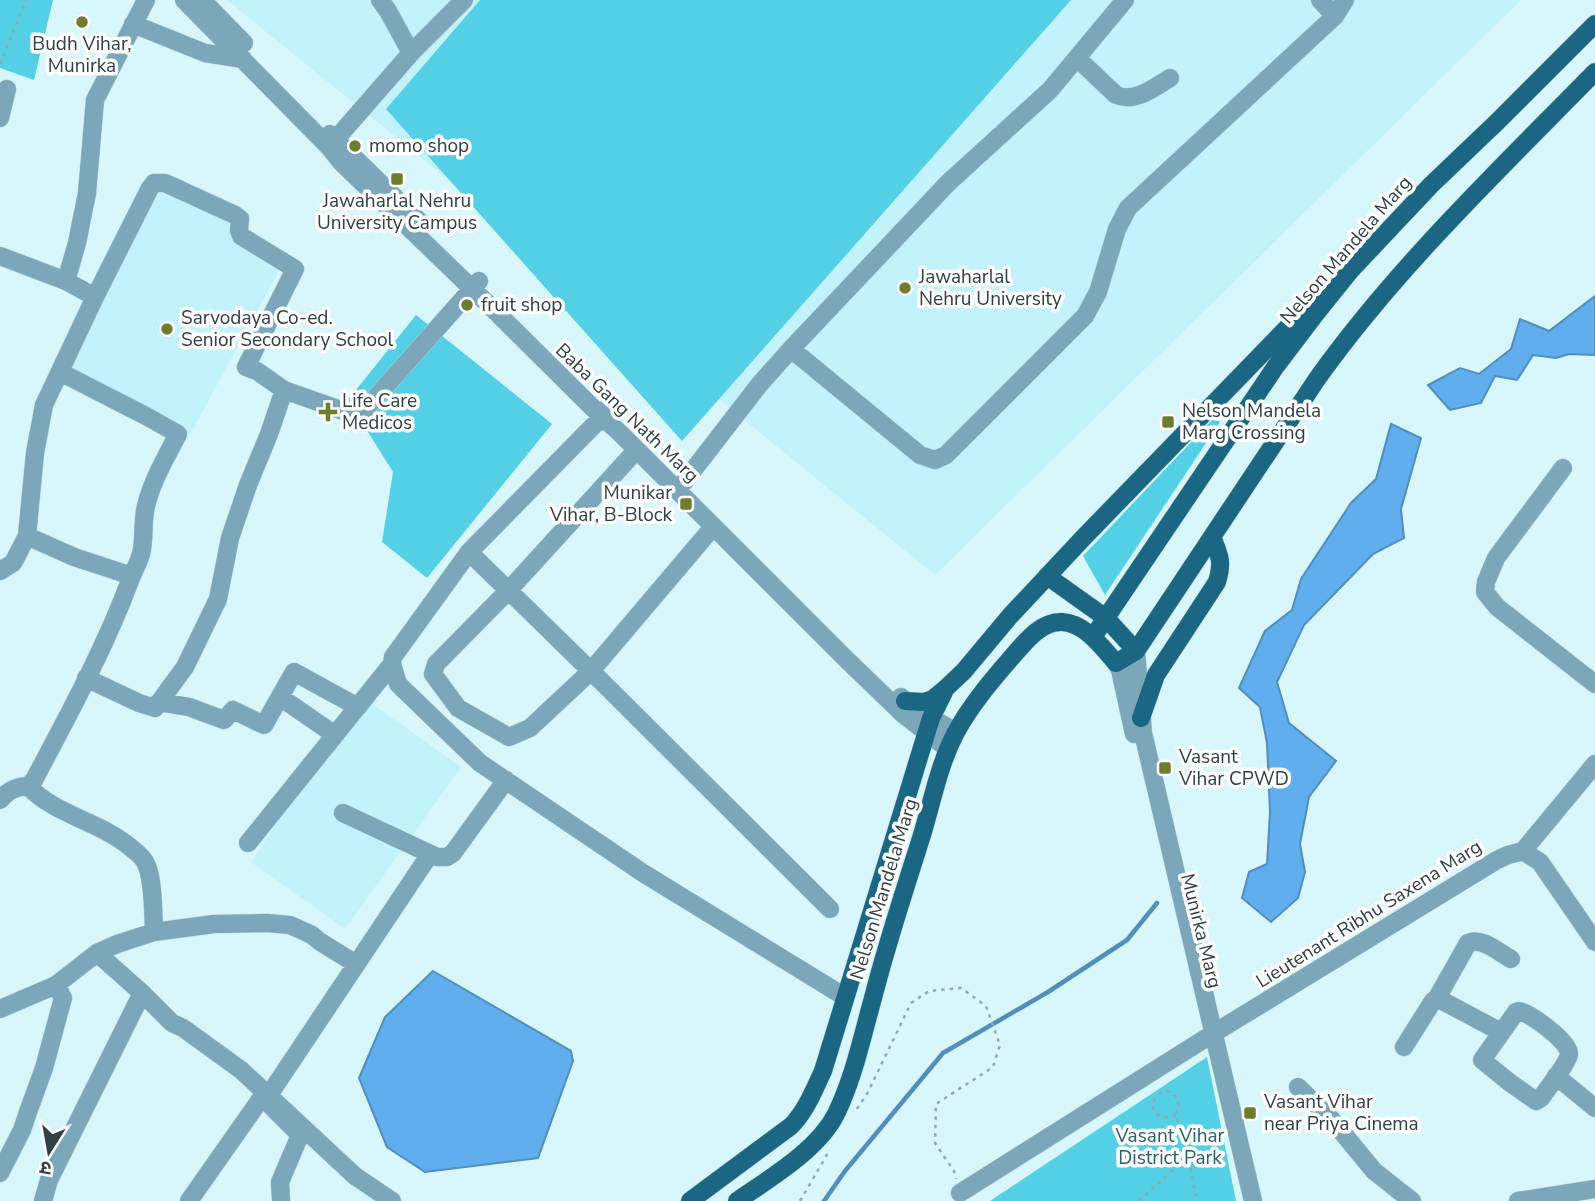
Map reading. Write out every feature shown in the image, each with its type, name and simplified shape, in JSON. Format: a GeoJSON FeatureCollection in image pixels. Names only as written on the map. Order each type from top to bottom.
{"type":"FeatureCollection","features":[{"type":"Feature","properties":{"kind":"main road","name":"Nelson Mandela Marg"},"geometry":{"type":"LineString","coordinates":[[690,1201],[799,1118],[823,1070],[929,725],[946,690],[1047,576],[1237,378],[1368,244],[1431,186],[1595,24]]}},
{"type":"Feature","properties":{"kind":"main road"},"geometry":{"type":"LineString","coordinates":[[1118,666],[1136,651],[1346,338],[1458,212],[1595,72]]}},
{"type":"Feature","properties":{"kind":"main road","name":"Nelson Mandela Marg"},"geometry":{"type":"LineString","coordinates":[[1093,637],[1276,366],[1350,271],[1431,186]]}},
{"type":"Feature","properties":{"kind":"main road"},"geometry":{"type":"LineString","coordinates":[[1141,712],[1156,676],[1217,582],[1222,565],[1212,537]]}},
{"type":"Feature","properties":{"kind":"main road"},"geometry":{"type":"LineString","coordinates":[[1047,576],[1106,618],[1136,651]]}},
{"type":"Feature","properties":{"kind":"main road","name":"Nelson Mandela Marg"},"geometry":{"type":"LineString","coordinates":[[737,1201],[808,1150],[835,1117],[850,1082],[873,994],[948,749],[971,708],[1032,635],[1050,624],[1071,624],[1093,637],[1118,666]]}},
{"type":"Feature","properties":{"kind":"main road"},"geometry":{"type":"LineString","coordinates":[[905,701],[924,702],[946,690]]}},
{"type":"Feature","properties":{"kind":"street"},"geometry":{"type":"LineString","coordinates":[[66,281],[87,193],[95,100],[146,0]]}},
{"type":"Feature","properties":{"kind":"street","name":"Baba Gang Nath Marg"},"geometry":{"type":"LineString","coordinates":[[184,0],[333,143]]}},
{"type":"Feature","properties":{"kind":"street","name":"Baba Gang Nath Marg"},"geometry":{"type":"LineString","coordinates":[[202,0],[321,126],[333,143],[341,162],[371,192],[476,285],[713,527],[904,715],[929,725]]}},
{"type":"Feature","properties":{"kind":"street"},"geometry":{"type":"LineString","coordinates":[[333,143],[411,53],[464,0]]}},
{"type":"Feature","properties":{"kind":"street"},"geometry":{"type":"LineString","coordinates":[[684,482],[759,385],[791,349],[948,183],[1050,90],[1125,0]]}},
{"type":"Feature","properties":{"kind":"street"},"geometry":{"type":"LineString","coordinates":[[1320,0],[1335,16]]}},
{"type":"Feature","properties":{"kind":"street"},"geometry":{"type":"LineString","coordinates":[[791,349],[920,456],[935,460],[946,455],[1085,316],[1098,292],[1117,229],[1128,208],[1335,16],[1345,0]]}},
{"type":"Feature","properties":{"kind":"street"},"geometry":{"type":"LineString","coordinates":[[385,2],[411,53]]}},
{"type":"Feature","properties":{"kind":"street"},"geometry":{"type":"LineString","coordinates":[[134,24],[205,53],[243,59]]}},
{"type":"Feature","properties":{"kind":"street"},"geometry":{"type":"LineString","coordinates":[[1077,58],[1122,98],[1136,97],[1170,78]]}},
{"type":"Feature","properties":{"kind":"street"},"geometry":{"type":"LineString","coordinates":[[0,118],[7,89]]}},
{"type":"Feature","properties":{"kind":"street"},"geometry":{"type":"LineString","coordinates":[[0,571],[13,563],[27,536],[37,441],[44,405],[95,297],[154,183],[165,183],[235,215],[240,219],[240,234],[246,240],[295,269],[246,367],[257,370],[284,390],[307,399],[359,415],[476,285]]}},
{"type":"Feature","properties":{"kind":"street"},"geometry":{"type":"LineString","coordinates":[[0,256],[66,281],[95,297]]}},
{"type":"Feature","properties":{"kind":"street"},"geometry":{"type":"LineString","coordinates":[[0,800],[9,790],[28,786],[34,780],[116,620],[141,555],[145,510],[150,490],[178,434],[60,372]]}},
{"type":"Feature","properties":{"kind":"street"},"geometry":{"type":"LineString","coordinates":[[86,678],[139,704],[155,708],[185,667],[218,599],[230,538],[284,390]]}},
{"type":"Feature","properties":{"kind":"street"},"geometry":{"type":"LineString","coordinates":[[604,413],[469,552],[393,657],[392,664],[398,684],[481,763],[643,873],[845,997]]}},
{"type":"Feature","properties":{"kind":"street","name":"Baba Gang Nath Marg"},"geometry":{"type":"LineString","coordinates":[[604,413],[626,424],[929,725]]}},
{"type":"Feature","properties":{"kind":"street"},"geometry":{"type":"LineString","coordinates":[[631,456],[436,664],[433,674],[458,708],[509,737],[530,728],[591,671],[713,527]]}},
{"type":"Feature","properties":{"kind":"street"},"geometry":{"type":"LineString","coordinates":[[1563,468],[1496,558],[1486,582],[1485,592],[1497,607],[1595,684]]}},
{"type":"Feature","properties":{"kind":"street"},"geometry":{"type":"LineString","coordinates":[[27,536],[83,560],[132,576]]}},
{"type":"Feature","properties":{"kind":"street"},"geometry":{"type":"LineString","coordinates":[[469,552],[830,909]]}},
{"type":"Feature","properties":{"kind":"street","name":"Munirka Marg"},"geometry":{"type":"LineString","coordinates":[[1136,651],[1141,712],[1244,1201]]}},
{"type":"Feature","properties":{"kind":"street"},"geometry":{"type":"LineString","coordinates":[[248,843],[392,664]]}},
{"type":"Feature","properties":{"kind":"street","name":"Munirka Marg"},"geometry":{"type":"LineString","coordinates":[[1118,666],[1169,890],[1253,1201]]}},
{"type":"Feature","properties":{"kind":"street"},"geometry":{"type":"LineString","coordinates":[[159,702],[189,708],[224,720],[233,710],[264,725],[294,672],[358,707]]}},
{"type":"Feature","properties":{"kind":"street"},"geometry":{"type":"LineString","coordinates":[[280,697],[335,735]]}},
{"type":"Feature","properties":{"kind":"street"},"geometry":{"type":"LineString","coordinates":[[929,725],[956,732]]}},
{"type":"Feature","properties":{"kind":"street"},"geometry":{"type":"LineString","coordinates":[[929,725],[948,749]]}},
{"type":"Feature","properties":{"kind":"street","name":"Lieutenant Ribhu Saxena Marg"},"geometry":{"type":"LineString","coordinates":[[960,1193],[1210,1035],[1497,860],[1523,851],[1595,764]]}},
{"type":"Feature","properties":{"kind":"street"},"geometry":{"type":"LineString","coordinates":[[343,813],[442,858],[453,853],[506,780]]}},
{"type":"Feature","properties":{"kind":"street"},"geometry":{"type":"LineString","coordinates":[[28,786],[39,797],[123,841],[141,856],[149,872],[154,932]]}},
{"type":"Feature","properties":{"kind":"street"},"geometry":{"type":"LineString","coordinates":[[1523,851],[1540,862],[1594,939]]}},
{"type":"Feature","properties":{"kind":"street"},"geometry":{"type":"LineString","coordinates":[[269,1095],[430,853]]}},
{"type":"Feature","properties":{"kind":"street"},"geometry":{"type":"LineString","coordinates":[[0,1009],[56,985],[97,953],[154,932],[214,924],[290,925],[312,935],[356,964]]}},
{"type":"Feature","properties":{"kind":"street"},"geometry":{"type":"LineString","coordinates":[[1404,1047],[1437,998],[1468,943],[1481,942],[1511,960]]}},
{"type":"Feature","properties":{"kind":"street"},"geometry":{"type":"LineString","coordinates":[[97,953],[172,1023],[241,1070],[355,1176],[392,1201]]}},
{"type":"Feature","properties":{"kind":"street"},"geometry":{"type":"LineString","coordinates":[[0,1172],[22,1130],[44,1068],[63,998],[56,985]]}},
{"type":"Feature","properties":{"kind":"street"},"geometry":{"type":"LineString","coordinates":[[43,1201],[49,1180],[142,993]]}},
{"type":"Feature","properties":{"kind":"street"},"geometry":{"type":"LineString","coordinates":[[1437,998],[1501,1032]]}},
{"type":"Feature","properties":{"kind":"street"},"geometry":{"type":"LineString","coordinates":[[1519,1011],[1540,1022],[1568,1049],[1567,1058],[1556,1076],[1536,1101],[1508,1083],[1482,1060],[1519,1011]]}},
{"type":"Feature","properties":{"kind":"street"},"geometry":{"type":"LineString","coordinates":[[1556,1076],[1595,1108]]}},
{"type":"Feature","properties":{"kind":"street"},"geometry":{"type":"LineString","coordinates":[[1298,1087],[1332,1120],[1374,1171],[1412,1201]]}},
{"type":"Feature","properties":{"kind":"street"},"geometry":{"type":"LineString","coordinates":[[189,1201],[262,1097],[300,1135],[280,1182],[281,1201]]}},
{"type":"Feature","properties":{"kind":"street"},"geometry":{"type":"LineString","coordinates":[[1518,1201],[1551,1198],[1595,1189]]}},
{"type":"Feature","properties":{"kind":"path"},"geometry":{"type":"LineString","coordinates":[[0,64],[26,0]]}},
{"type":"Feature","properties":{"kind":"path"},"geometry":{"type":"LineString","coordinates":[[853,1115],[868,1093],[911,1003],[929,991],[961,988],[986,1006],[1000,1045],[993,1067],[936,1104],[935,1143],[954,1171],[960,1193]]}},
{"type":"Feature","properties":{"kind":"path"},"geometry":{"type":"LineString","coordinates":[[1176,1115],[1168,1119],[1160,1117],[1154,1111],[1153,1103],[1158,1096],[1164,1092],[1173,1094],[1178,1099],[1180,1107],[1176,1115],[1197,1201]]}},
{"type":"Feature","properties":{"kind":"path"},"geometry":{"type":"LineString","coordinates":[[800,1201],[831,1148]]}},
{"type":"Feature","properties":{"kind":"path"},"geometry":{"type":"LineString","coordinates":[[1139,1201],[1188,1156]]}},
{"type":"Feature","properties":{"kind":"shaded area","name":"Jawaharlal Nehru University"},"geometry":{"type":"Polygon","coordinates":[[[227,0],[1521,0],[935,575],[227,0]]]}},
{"type":"Feature","properties":{"kind":"shaded area","name":"Sarvodaya Co-ed. Senior Secondary School"},"geometry":{"type":"Polygon","coordinates":[[[159,185],[241,218],[235,229],[285,259],[190,435],[65,373],[159,185]]]}},
{"type":"Feature","properties":{"kind":"shaded area"},"geometry":{"type":"Polygon","coordinates":[[[1595,296],[1595,355],[1569,354],[1556,358],[1533,355],[1517,380],[1495,376],[1481,403],[1450,410],[1428,385],[1460,368],[1479,374],[1511,349],[1520,319],[1549,331],[1595,296]]]}},
{"type":"Feature","properties":{"kind":"shaded area"},"geometry":{"type":"Polygon","coordinates":[[[1391,424],[1421,438],[1401,509],[1404,538],[1373,554],[1304,625],[1277,682],[1289,723],[1336,761],[1309,797],[1300,844],[1305,872],[1298,898],[1271,922],[1242,898],[1249,872],[1267,864],[1270,812],[1267,743],[1260,707],[1239,688],[1265,631],[1292,610],[1301,579],[1351,503],[1376,479],[1391,424]]]}},
{"type":"Feature","properties":{"kind":"shaded area"},"geometry":{"type":"Polygon","coordinates":[[[361,696],[461,767],[345,929],[251,862],[361,696]]]}},
{"type":"Feature","properties":{"kind":"shaded area"},"geometry":{"type":"Polygon","coordinates":[[[433,971],[571,1051],[573,1061],[538,1158],[425,1172],[387,1147],[359,1078],[385,1017],[433,971]]]}},
{"type":"Feature","properties":{"kind":"green space"},"geometry":{"type":"Polygon","coordinates":[[[0,0],[53,0],[34,80],[0,68],[0,0]]]}},
{"type":"Feature","properties":{"kind":"green space"},"geometry":{"type":"Polygon","coordinates":[[[480,0],[1071,0],[682,441],[386,109],[480,0]]]}},
{"type":"Feature","properties":{"kind":"green space"},"geometry":{"type":"Polygon","coordinates":[[[416,315],[552,424],[427,578],[382,542],[393,472],[348,400],[416,315]]]}},
{"type":"Feature","properties":{"kind":"green space"},"geometry":{"type":"Polygon","coordinates":[[[1214,418],[1220,422],[1105,595],[1083,556],[1214,418]]]}},
{"type":"Feature","properties":{"kind":"green space","name":"Vasant Vihar District Park"},"geometry":{"type":"Polygon","coordinates":[[[1207,1057],[1236,1201],[990,1201],[1207,1057]]]}},
{"type":"Feature","properties":{"kind":"waterway"},"geometry":{"type":"LineString","coordinates":[[824,1201],[845,1171],[943,1053],[1048,992],[1127,940],[1157,903]]}},
{"type":"Feature","properties":{"kind":"place","name":"Budh Vihar, Munirka"},"geometry":{"type":"Point","coordinates":[82,22]}},
{"type":"Feature","properties":{"kind":"place","name":"momo shop"},"geometry":{"type":"Point","coordinates":[355,146]}},
{"type":"Feature","properties":{"kind":"place","name":"Jawaharlal Nehru University Campus"},"geometry":{"type":"Point","coordinates":[397,179]}},
{"type":"Feature","properties":{"kind":"place","name":"Jawaharlal Nehru University"},"geometry":{"type":"Point","coordinates":[905,288]}},
{"type":"Feature","properties":{"kind":"place","name":"fruit shop"},"geometry":{"type":"Point","coordinates":[467,305]}},
{"type":"Feature","properties":{"kind":"place","name":"Sarvodaya Co-ed. Senior Secondary School"},"geometry":{"type":"Point","coordinates":[167,329]}},
{"type":"Feature","properties":{"kind":"place","name":"Life Care Medicos"},"geometry":{"type":"Point","coordinates":[328,412]}},
{"type":"Feature","properties":{"kind":"place","name":"Nelson Mandela Marg Crossing"},"geometry":{"type":"Point","coordinates":[1168,422]}},
{"type":"Feature","properties":{"kind":"place","name":"Munikar Vihar, B-Block"},"geometry":{"type":"Point","coordinates":[686,504]}},
{"type":"Feature","properties":{"kind":"place","name":"Vasant Vihar CPWD"},"geometry":{"type":"Point","coordinates":[1165,768]}},
{"type":"Feature","properties":{"kind":"place","name":"Vasant Vihar near Priya Cinema"},"geometry":{"type":"Point","coordinates":[1250,1113]}}]}
